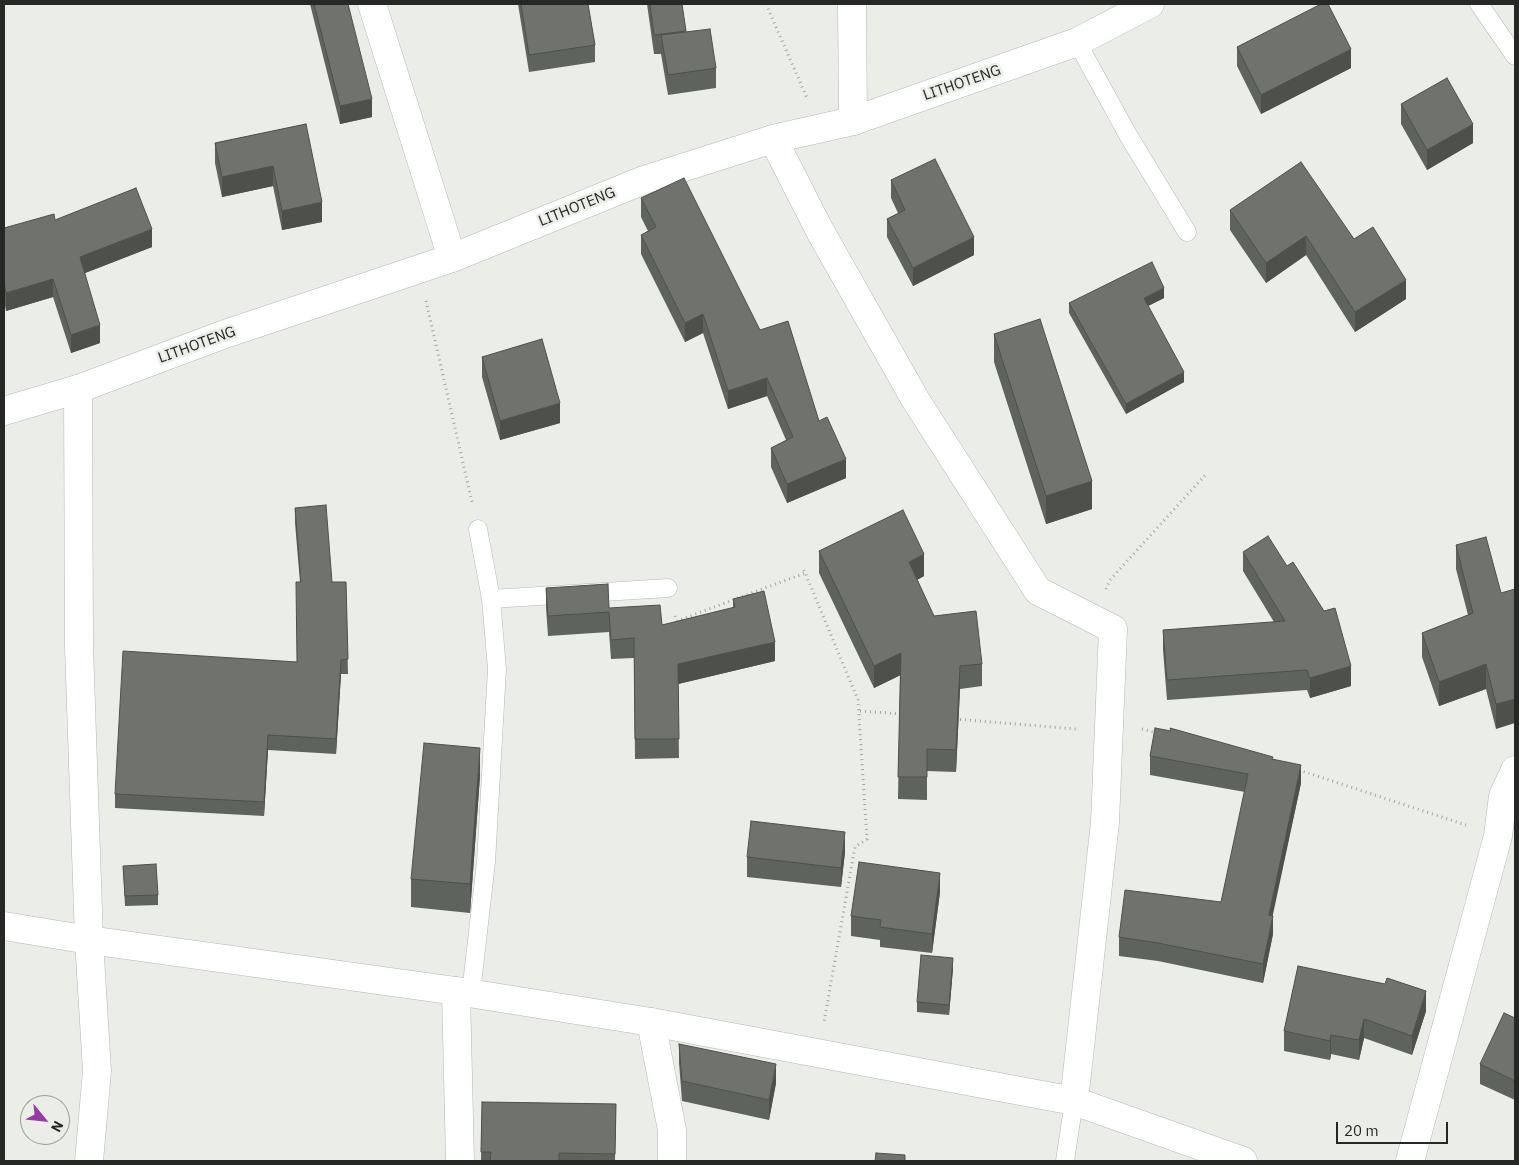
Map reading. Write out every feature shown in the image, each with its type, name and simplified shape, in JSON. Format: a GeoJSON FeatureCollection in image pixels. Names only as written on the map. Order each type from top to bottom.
{"type":"FeatureCollection","features":[{"type":"Feature","properties":{"kind":"street"},"geometry":{"type":"LineString","coordinates":[[372,4],[452,258]]}},
{"type":"Feature","properties":{"kind":"street"},"geometry":{"type":"LineString","coordinates":[[852,4],[853,121]]}},
{"type":"Feature","properties":{"kind":"street","name":"LITHOTENG"},"geometry":{"type":"LineString","coordinates":[[4,411],[78,389],[225,334],[452,258],[644,180],[773,139],[853,121],[1077,42],[1150,4]]}},
{"type":"Feature","properties":{"kind":"street"},"geometry":{"type":"LineString","coordinates":[[773,139],[820,231],[915,398],[1038,591],[1114,629],[1105,822],[1074,1102]]}},
{"type":"Feature","properties":{"kind":"street"},"geometry":{"type":"LineString","coordinates":[[78,389],[79,647],[89,940],[97,1071],[89,1161]]}},
{"type":"Feature","properties":{"kind":"street"},"geometry":{"type":"LineString","coordinates":[[1410,1161],[1498,836],[1503,796],[1515,770]]}},
{"type":"Feature","properties":{"kind":"street"},"geometry":{"type":"LineString","coordinates":[[4,926],[89,940],[464,992],[651,1022],[1074,1102],[1243,1161]]}},
{"type":"Feature","properties":{"kind":"street"},"geometry":{"type":"LineString","coordinates":[[460,1161],[464,992]]}},
{"type":"Feature","properties":{"kind":"street"},"geometry":{"type":"LineString","coordinates":[[651,1022],[672,1130],[672,1161]]}},
{"type":"Feature","properties":{"kind":"lane"},"geometry":{"type":"LineString","coordinates":[[1479,4],[1515,56]]}},
{"type":"Feature","properties":{"kind":"lane"},"geometry":{"type":"LineString","coordinates":[[1077,42],[1128,135],[1187,232]]}},
{"type":"Feature","properties":{"kind":"lane"},"geometry":{"type":"LineString","coordinates":[[464,992],[486,862],[497,669],[491,599],[478,529]]}},
{"type":"Feature","properties":{"kind":"lane"},"geometry":{"type":"LineString","coordinates":[[491,599],[668,588]]}},
{"type":"Feature","properties":{"kind":"lane"},"geometry":{"type":"LineString","coordinates":[[1065,1161],[1074,1102]]}},
{"type":"Feature","properties":{"kind":"path"},"geometry":{"type":"LineString","coordinates":[[766,4],[808,98],[814,130]]}},
{"type":"Feature","properties":{"kind":"path"},"geometry":{"type":"LineString","coordinates":[[418,269],[478,529]]}},
{"type":"Feature","properties":{"kind":"path"},"geometry":{"type":"LineString","coordinates":[[1093,619],[1110,580],[1207,473]]}},
{"type":"Feature","properties":{"kind":"path"},"geometry":{"type":"LineString","coordinates":[[668,588],[677,621],[804,571],[858,700],[867,839],[856,847],[818,1054]]}},
{"type":"Feature","properties":{"kind":"path"},"geometry":{"type":"LineString","coordinates":[[860,710],[908,715]]}},
{"type":"Feature","properties":{"kind":"path"},"geometry":{"type":"LineString","coordinates":[[946,718],[1109,726],[1166,735]]}},
{"type":"Feature","properties":{"kind":"path"},"geometry":{"type":"LineString","coordinates":[[1297,770],[1325,777],[1498,836]]}},
{"type":"Feature","properties":{"kind":"building"},"geometry":{"type":"Polygon","coordinates":[[[314,4],[348,4],[372,99],[340,106],[314,4]]]}},
{"type":"Feature","properties":{"kind":"building"},"geometry":{"type":"Polygon","coordinates":[[[521,4],[588,4],[595,45],[529,55],[521,4]]]}},
{"type":"Feature","properties":{"kind":"building"},"geometry":{"type":"Polygon","coordinates":[[[650,4],[682,4],[686,31],[654,35],[650,4]]]}},
{"type":"Feature","properties":{"kind":"building"},"geometry":{"type":"Polygon","coordinates":[[[1321,4],[1328,4],[1351,49],[1261,95],[1237,47],[1321,4]]]}},
{"type":"Feature","properties":{"kind":"building"},"geometry":{"type":"Polygon","coordinates":[[[710,29],[716,68],[668,75],[661,35],[710,29]]]}},
{"type":"Feature","properties":{"kind":"building"},"geometry":{"type":"Polygon","coordinates":[[[1447,78],[1473,124],[1427,150],[1401,104],[1447,78]]]}},
{"type":"Feature","properties":{"kind":"building"},"geometry":{"type":"Polygon","coordinates":[[[306,124],[322,202],[282,211],[273,166],[222,177],[215,143],[306,124]]]}},
{"type":"Feature","properties":{"kind":"building"},"geometry":{"type":"Polygon","coordinates":[[[935,159],[974,237],[913,268],[887,219],[905,210],[891,180],[935,159]]]}},
{"type":"Feature","properties":{"kind":"building"},"geometry":{"type":"Polygon","coordinates":[[[1301,162],[1354,239],[1373,227],[1406,280],[1355,312],[1306,236],[1266,263],[1230,210],[1301,162]]]}},
{"type":"Feature","properties":{"kind":"building"},"geometry":{"type":"Polygon","coordinates":[[[684,178],[760,330],[788,321],[819,421],[827,417],[846,459],[787,484],[771,448],[793,437],[767,378],[728,391],[703,314],[685,323],[641,235],[656,227],[641,198],[684,178]]]}},
{"type":"Feature","properties":{"kind":"building"},"geometry":{"type":"Polygon","coordinates":[[[136,188],[152,229],[80,257],[100,325],[71,335],[53,279],[6,293],[4,283],[4,228],[54,214],[55,220],[136,188]]]}},
{"type":"Feature","properties":{"kind":"building"},"geometry":{"type":"Polygon","coordinates":[[[1152,262],[1164,288],[1144,298],[1184,372],[1126,404],[1069,303],[1152,262]]]}},
{"type":"Feature","properties":{"kind":"building"},"geometry":{"type":"Polygon","coordinates":[[[1040,319],[1092,481],[1046,496],[994,334],[1040,319]]]}},
{"type":"Feature","properties":{"kind":"building"},"geometry":{"type":"Polygon","coordinates":[[[542,339],[560,403],[500,421],[482,357],[542,339]]]}},
{"type":"Feature","properties":{"kind":"building"},"geometry":{"type":"Polygon","coordinates":[[[326,505],[332,582],[346,582],[348,659],[341,660],[336,739],[268,735],[264,802],[115,794],[123,651],[297,662],[296,582],[301,582],[295,508],[326,505]]]}},
{"type":"Feature","properties":{"kind":"building"},"geometry":{"type":"Polygon","coordinates":[[[903,510],[924,554],[909,562],[934,616],[976,611],[982,664],[960,666],[956,750],[927,749],[927,777],[898,777],[901,653],[874,666],[819,551],[903,510]]]}},
{"type":"Feature","properties":{"kind":"building"},"geometry":{"type":"Polygon","coordinates":[[[1268,536],[1287,566],[1293,562],[1324,611],[1335,608],[1351,666],[1310,678],[1307,670],[1167,680],[1163,630],[1285,621],[1243,552],[1268,536]]]}},
{"type":"Feature","properties":{"kind":"building"},"geometry":{"type":"Polygon","coordinates":[[[1486,537],[1501,593],[1515,589],[1515,699],[1496,704],[1486,664],[1439,682],[1422,633],[1473,613],[1456,545],[1486,537]]]}},
{"type":"Feature","properties":{"kind":"building"},"geometry":{"type":"Polygon","coordinates":[[[608,584],[609,608],[660,605],[662,625],[735,607],[733,599],[764,591],[775,642],[678,664],[679,739],[635,739],[634,638],[611,640],[609,612],[548,616],[546,588],[608,584]]]}},
{"type":"Feature","properties":{"kind":"building"},"geometry":{"type":"Polygon","coordinates":[[[1155,728],[1171,731],[1170,728],[1273,757],[1272,759],[1301,765],[1269,915],[1273,916],[1263,964],[1119,937],[1125,890],[1221,902],[1248,774],[1150,756],[1155,728]]]}},
{"type":"Feature","properties":{"kind":"building"},"geometry":{"type":"Polygon","coordinates":[[[424,743],[480,748],[470,884],[411,879],[424,743]]]}},
{"type":"Feature","properties":{"kind":"building"},"geometry":{"type":"Polygon","coordinates":[[[751,821],[845,832],[841,868],[747,857],[751,821]]]}},
{"type":"Feature","properties":{"kind":"building"},"geometry":{"type":"Polygon","coordinates":[[[859,862],[940,873],[932,934],[880,927],[881,920],[851,916],[859,862]]]}},
{"type":"Feature","properties":{"kind":"building"},"geometry":{"type":"Polygon","coordinates":[[[156,864],[158,895],[125,896],[123,866],[156,864]]]}},
{"type":"Feature","properties":{"kind":"building"},"geometry":{"type":"Polygon","coordinates":[[[921,955],[953,958],[949,1005],[917,1002],[921,955]]]}},
{"type":"Feature","properties":{"kind":"building"},"geometry":{"type":"Polygon","coordinates":[[[1298,966],[1385,984],[1387,978],[1426,991],[1412,1036],[1364,1019],[1359,1040],[1331,1035],[1330,1041],[1284,1031],[1298,966]]]}},
{"type":"Feature","properties":{"kind":"building"},"geometry":{"type":"Polygon","coordinates":[[[1504,1013],[1515,1018],[1515,1081],[1480,1064],[1504,1013]]]}},
{"type":"Feature","properties":{"kind":"building"},"geometry":{"type":"Polygon","coordinates":[[[679,1044],[776,1064],[769,1100],[682,1081],[679,1044]]]}},
{"type":"Feature","properties":{"kind":"building"},"geometry":{"type":"Polygon","coordinates":[[[482,1102],[616,1104],[615,1154],[559,1153],[559,1161],[490,1161],[491,1152],[481,1152],[482,1102]]]}},
{"type":"Feature","properties":{"kind":"building"},"geometry":{"type":"Polygon","coordinates":[[[876,1153],[905,1155],[905,1161],[875,1161],[876,1153]]]}}]}
